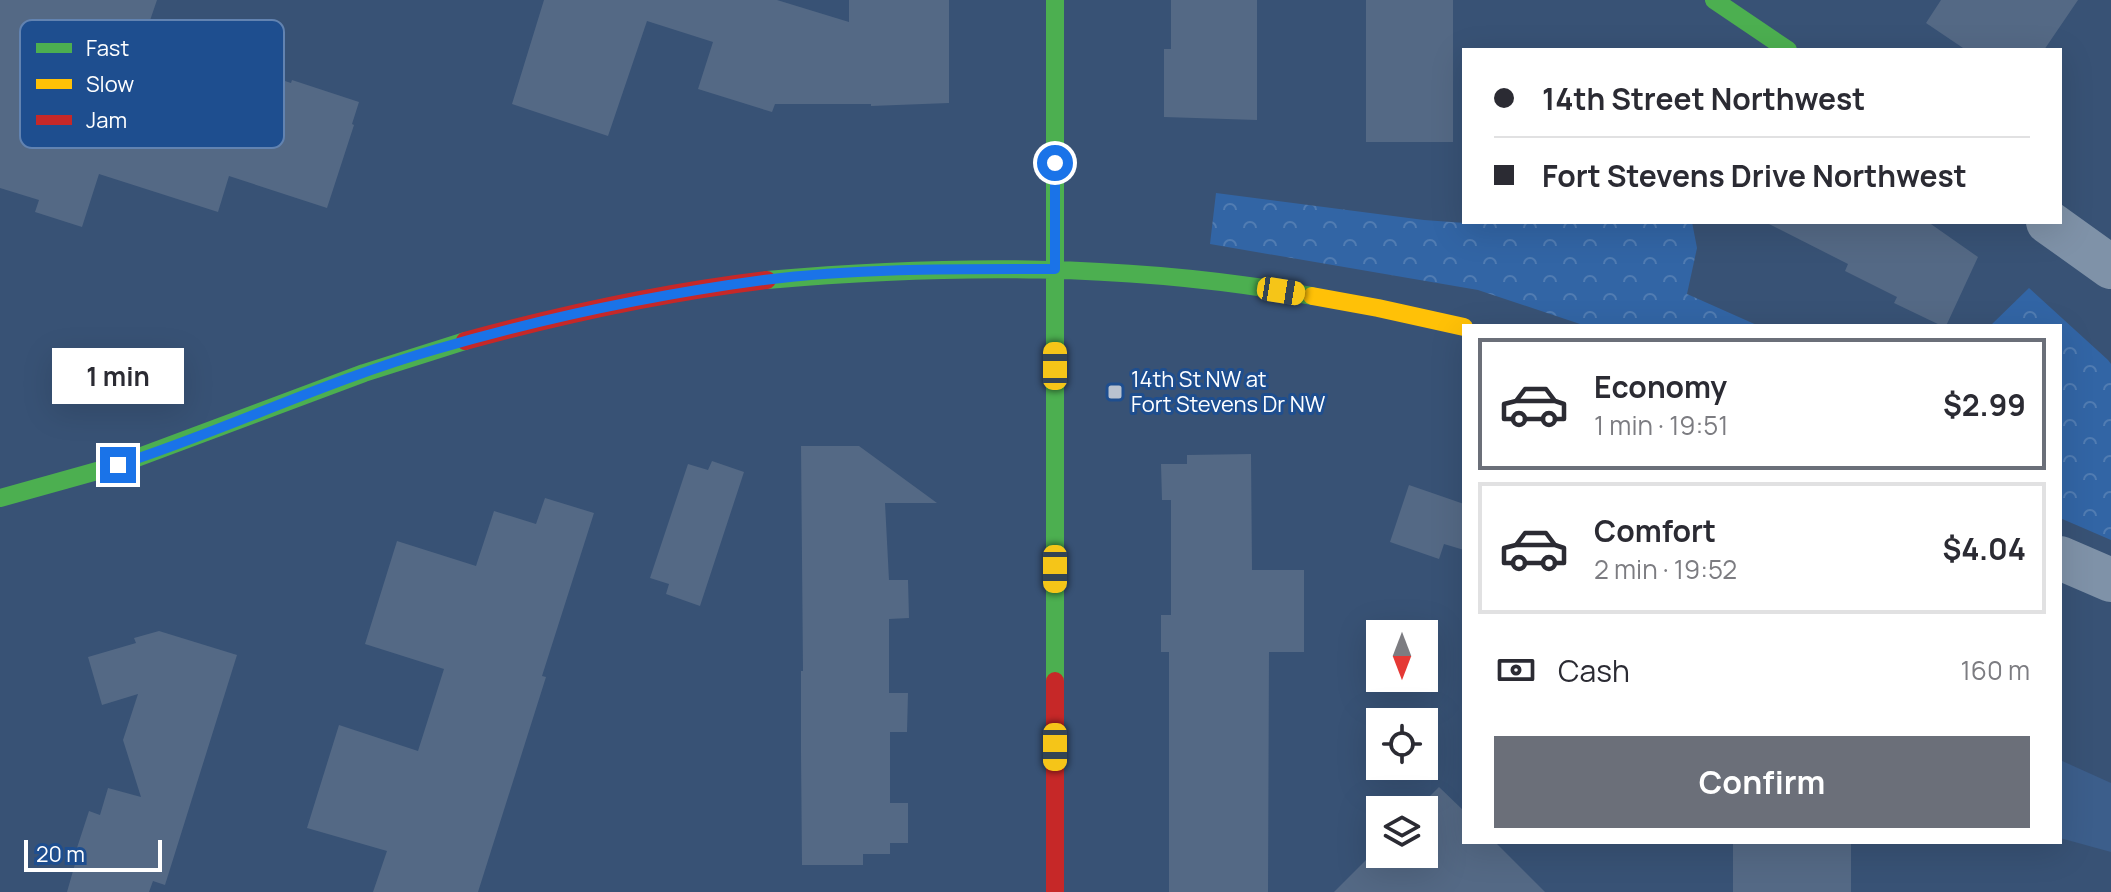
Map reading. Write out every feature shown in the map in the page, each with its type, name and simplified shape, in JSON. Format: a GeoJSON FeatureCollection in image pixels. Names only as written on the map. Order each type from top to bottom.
{"type":"FeatureCollection","features":[{"type":"Feature","properties":{"kind":"street"},"geometry":{"type":"LineString","coordinates":[[1055,0],[1055,892]]}},
{"type":"Feature","properties":{"kind":"street"},"geometry":{"type":"LineString","coordinates":[[1714,0],[1785,48]]}},
{"type":"Feature","properties":{"kind":"street"},"geometry":{"type":"LineString","coordinates":[[2051,224],[2111,267]]}},
{"type":"Feature","properties":{"kind":"street"},"geometry":{"type":"LineString","coordinates":[[0,498],[88,475],[148,455],[270,407],[435,349],[506,329],[637,301],[767,280],[830,274],[974,269],[1137,273],[1332,299],[1462,327]]}},
{"type":"Feature","properties":{"kind":"street"},"geometry":{"type":"LineString","coordinates":[[2062,559],[2111,580]]}},
{"type":"Feature","properties":{"kind":"green space"},"geometry":{"type":"Polygon","coordinates":[[[1216,193],[1462,224],[1692,224],[1697,248],[1687,294],[1754,324],[1580,324],[1478,290],[1210,244],[1216,193]]]}},
{"type":"Feature","properties":{"kind":"green space"},"geometry":{"type":"Polygon","coordinates":[[[2029,288],[2111,364],[2111,540],[2062,519],[2062,324],[1992,324],[2029,288]]]}},
{"type":"Feature","properties":{"kind":"shaded area"},"geometry":{"type":"Polygon","coordinates":[[[2062,761],[2111,783],[2111,852],[2062,839],[2062,761]]]}},
{"type":"Feature","properties":{"kind":"building"},"geometry":{"type":"Polygon","coordinates":[[[0,0],[157,0],[150,20],[20,20],[20,148],[284,148],[284,81],[291,83],[292,80],[359,102],[327,208],[229,176],[218,212],[99,174],[82,227],[35,212],[39,200],[0,188],[0,0]]]}},
{"type":"Feature","properties":{"kind":"building"},"geometry":{"type":"Polygon","coordinates":[[[544,0],[777,0],[849,22],[849,0],[949,0],[949,103],[871,106],[775,104],[772,112],[698,89],[713,42],[647,21],[608,136],[512,104],[544,0]]]}},
{"type":"Feature","properties":{"kind":"building"},"geometry":{"type":"Polygon","coordinates":[[[1171,0],[1257,0],[1257,120],[1164,117],[1164,49],[1171,49],[1171,0]]]}},
{"type":"Feature","properties":{"kind":"building"},"geometry":{"type":"Polygon","coordinates":[[[1366,0],[1453,0],[1453,142],[1366,142],[1366,0]]]}},
{"type":"Feature","properties":{"kind":"building"},"geometry":{"type":"Polygon","coordinates":[[[1941,0],[2078,0],[2045,48],[1963,48],[1926,23],[1941,0]]]}},
{"type":"Feature","properties":{"kind":"building"},"geometry":{"type":"Polygon","coordinates":[[[1769,224],[1931,224],[1978,257],[1947,324],[1938,324],[1894,303],[1897,297],[1845,271],[1848,264],[1769,224]]]}},
{"type":"Feature","properties":{"kind":"building"},"geometry":{"type":"Polygon","coordinates":[[[801,446],[859,446],[937,503],[885,503],[889,580],[908,580],[909,618],[889,619],[889,693],[908,693],[907,732],[890,732],[890,803],[908,803],[908,843],[890,843],[890,854],[863,854],[863,865],[802,865],[801,446]]]}},
{"type":"Feature","properties":{"kind":"building"},"geometry":{"type":"Polygon","coordinates":[[[1251,454],[1252,570],[1304,570],[1304,652],[1269,652],[1268,892],[1169,892],[1169,652],[1161,652],[1161,615],[1171,615],[1171,500],[1162,500],[1161,464],[1187,464],[1187,455],[1251,454]]]}},
{"type":"Feature","properties":{"kind":"building"},"geometry":{"type":"Polygon","coordinates":[[[712,461],[744,472],[700,606],[666,594],[669,584],[650,578],[688,464],[708,470],[712,461]]]}},
{"type":"Feature","properties":{"kind":"building"},"geometry":{"type":"Polygon","coordinates":[[[1409,485],[1462,503],[1462,549],[1444,544],[1439,559],[1390,542],[1409,485]]]}},
{"type":"Feature","properties":{"kind":"building"},"geometry":{"type":"Polygon","coordinates":[[[545,498],[594,513],[478,892],[373,892],[387,851],[307,828],[339,725],[418,751],[444,669],[365,644],[397,541],[476,566],[494,511],[536,524],[545,498]]]}},
{"type":"Feature","properties":{"kind":"building"},"geometry":{"type":"Polygon","coordinates":[[[159,631],[237,655],[165,885],[153,881],[149,892],[67,892],[77,857],[74,857],[89,811],[100,815],[108,788],[141,797],[123,740],[138,694],[102,705],[88,657],[136,643],[134,638],[159,631]]]}},
{"type":"Feature","properties":{"kind":"building"},"geometry":{"type":"Polygon","coordinates":[[[1439,787],[1462,809],[1462,844],[1497,844],[1545,892],[1334,892],[1366,860],[1366,868],[1438,868],[1438,796],[1430,796],[1439,787]]]}},
{"type":"Feature","properties":{"kind":"building"},"geometry":{"type":"Polygon","coordinates":[[[1733,844],[1851,844],[1851,892],[1733,892],[1733,844]]]}},
{"type":"Feature","properties":{"kind":"traffic: fast"},"geometry":{"type":"LineString","coordinates":[[1055,0],[1055,681]]}},
{"type":"Feature","properties":{"kind":"traffic: fast"},"geometry":{"type":"LineString","coordinates":[[1714,0],[1785,48]]}},
{"type":"Feature","properties":{"kind":"traffic: fast"},"geometry":{"type":"LineString","coordinates":[[767,280],[904,271],[1040,270],[1176,277],[1312,296]]}},
{"type":"Feature","properties":{"kind":"traffic: fast"},"geometry":{"type":"LineString","coordinates":[[0,498],[115,466],[364,373],[465,341]]}},
{"type":"Feature","properties":{"kind":"traffic: slow"},"geometry":{"type":"LineString","coordinates":[[1312,296],[1462,327]]}},
{"type":"Feature","properties":{"kind":"traffic: jam"},"geometry":{"type":"LineString","coordinates":[[465,341],[615,305],[767,280]]}},
{"type":"Feature","properties":{"kind":"traffic: jam"},"geometry":{"type":"LineString","coordinates":[[1055,681],[1055,892]]}},
{"type":"Feature","properties":{"kind":"place","name":"14th St NW at Fort Stevens Dr NW"},"geometry":{"type":"Point","coordinates":[1115,392]}},
{"type":"Feature","properties":{"kind":"route"},"geometry":{"type":"LineString","coordinates":[[118,465],[435,349],[506,329],[637,301],[767,280],[830,274],[1055,269],[1055,163]]}}]}
